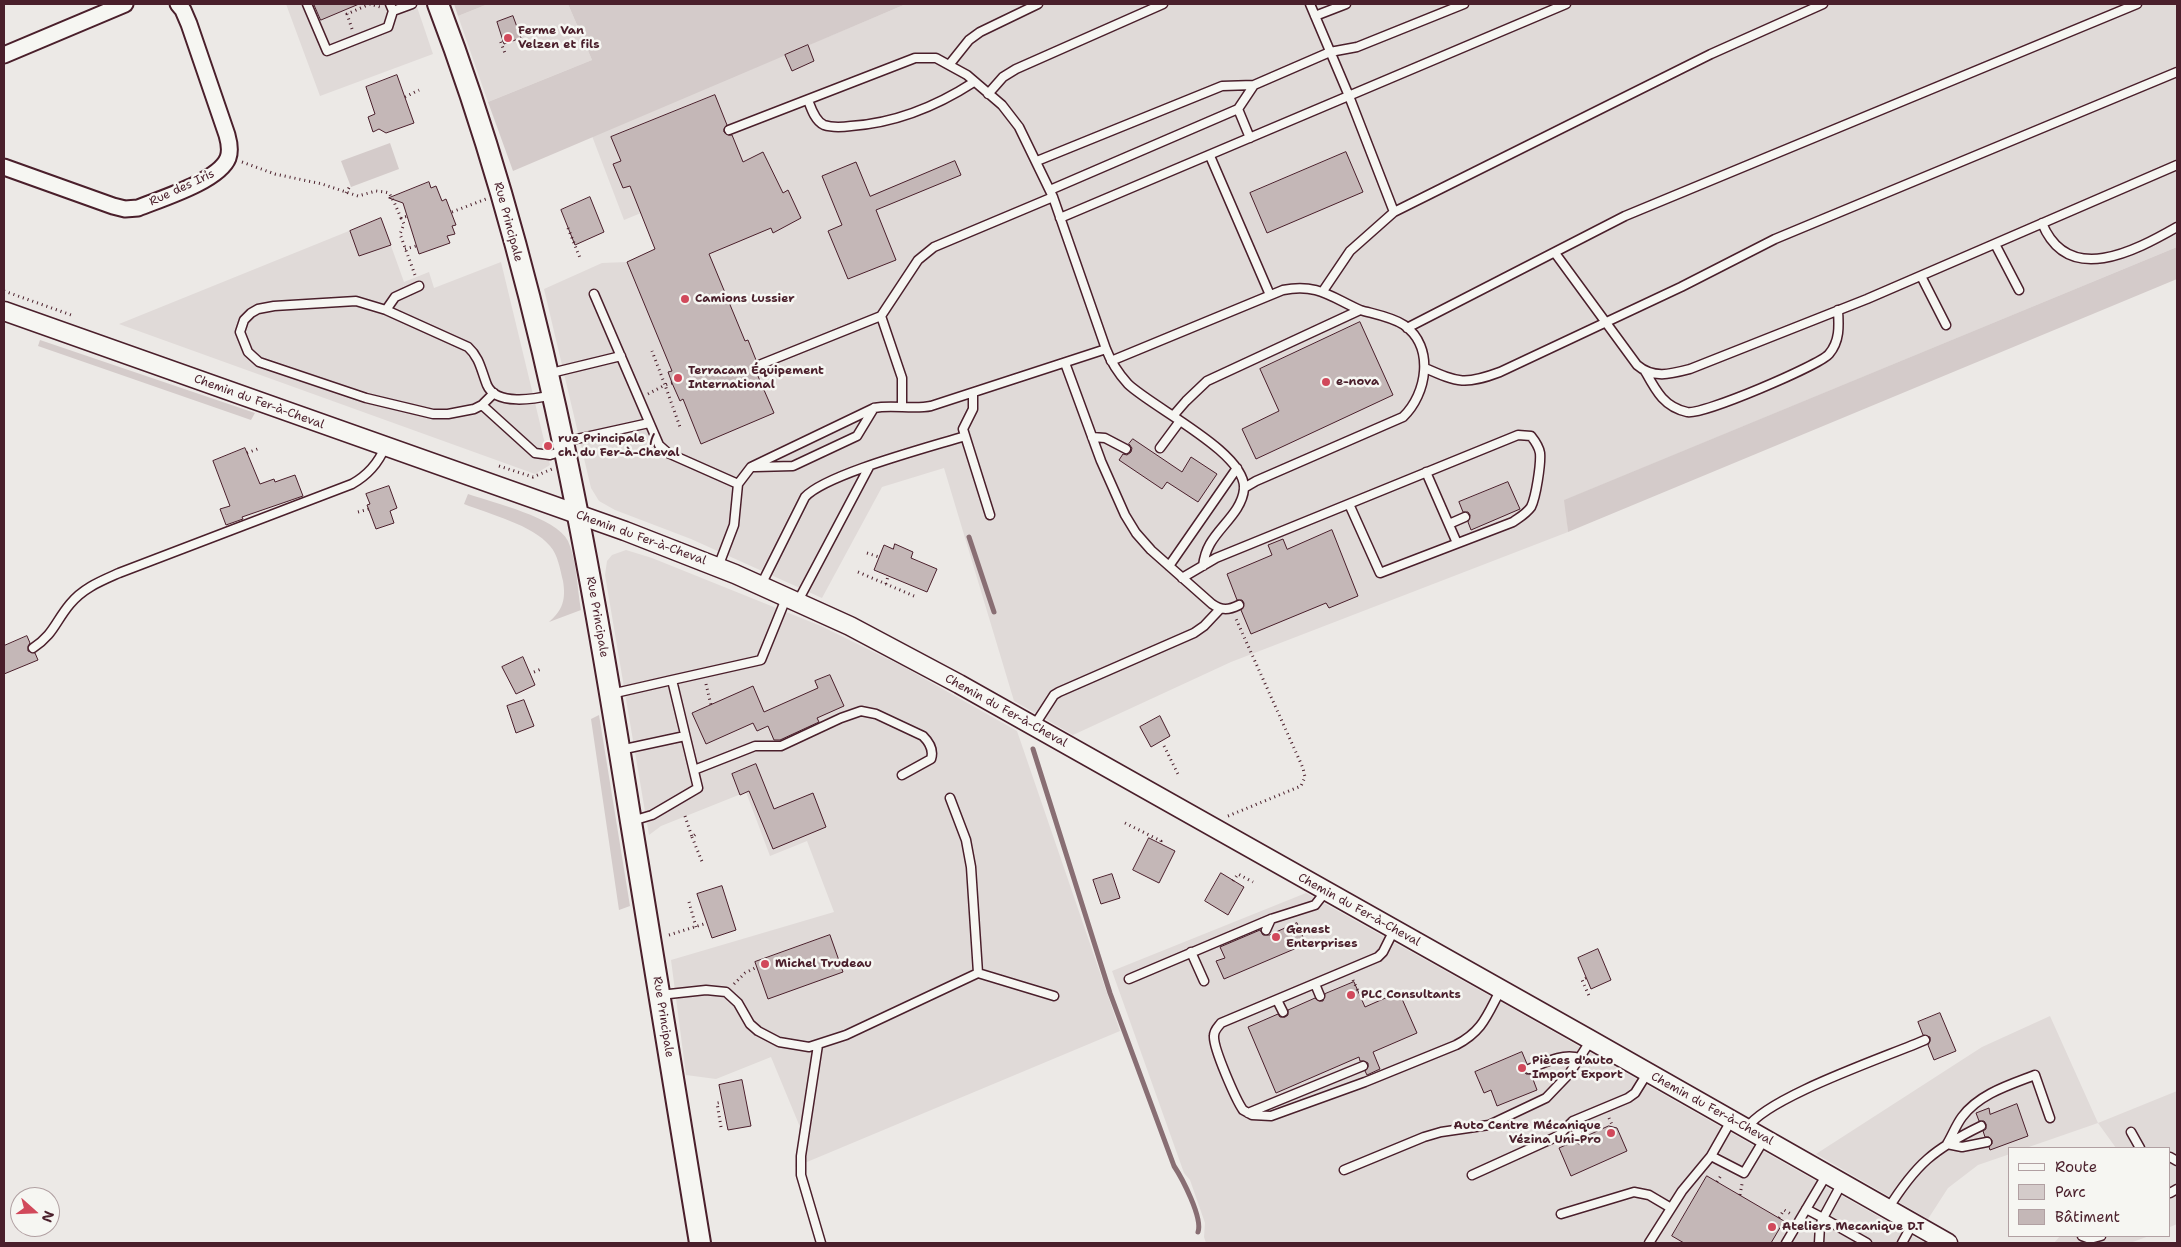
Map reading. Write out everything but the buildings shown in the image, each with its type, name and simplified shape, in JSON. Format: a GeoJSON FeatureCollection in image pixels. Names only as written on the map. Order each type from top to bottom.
{"type":"FeatureCollection","features":[{"type":"Feature","properties":{"kind":"main road","name":"Rue Principale"},"geometry":{"type":"LineString","coordinates":[[438,4],[501,192],[547,374],[579,515],[620,750],[700,1243]]}},
{"type":"Feature","properties":{"kind":"street"},"geometry":{"type":"LineString","coordinates":[[4,56],[125,4]]}},
{"type":"Feature","properties":{"kind":"street","name":"Rue des Iris"},"geometry":{"type":"LineString","coordinates":[[4,167],[113,206],[131,209],[138,208],[206,179],[220,170],[228,158],[227,135],[189,24],[178,4]]}},
{"type":"Feature","properties":{"kind":"street","name":"Chemin du Fer-à-Cheval"},"geometry":{"type":"LineString","coordinates":[[4,311],[579,515],[718,567],[792,599],[890,646],[1592,1040],[1948,1243]]}},
{"type":"Feature","properties":{"kind":"lane"},"geometry":{"type":"LineString","coordinates":[[307,4],[327,51],[388,26],[391,8],[412,4]]}},
{"type":"Feature","properties":{"kind":"lane"},"geometry":{"type":"LineString","coordinates":[[949,64],[969,40],[980,32],[1038,4]]}},
{"type":"Feature","properties":{"kind":"lane"},"geometry":{"type":"LineString","coordinates":[[988,94],[1004,77],[1016,69],[1163,4]]}},
{"type":"Feature","properties":{"kind":"lane"},"geometry":{"type":"LineString","coordinates":[[1310,4],[1349,96],[1394,212]]}},
{"type":"Feature","properties":{"kind":"lane"},"geometry":{"type":"LineString","coordinates":[[1315,16],[1346,4]]}},
{"type":"Feature","properties":{"kind":"lane"},"geometry":{"type":"LineString","coordinates":[[1037,161],[1222,86],[1254,85],[1330,52],[1357,47],[1464,4]]}},
{"type":"Feature","properties":{"kind":"lane"},"geometry":{"type":"LineString","coordinates":[[1060,218],[1566,4]]}},
{"type":"Feature","properties":{"kind":"lane"},"geometry":{"type":"LineString","coordinates":[[1323,291],[1350,251],[1394,212],[1711,54],[1823,4]]}},
{"type":"Feature","properties":{"kind":"lane"},"geometry":{"type":"LineString","coordinates":[[1407,328],[1634,212],[2137,4]]}},
{"type":"Feature","properties":{"kind":"lane"},"geometry":{"type":"LineString","coordinates":[[729,130],[915,58],[936,58],[949,64],[1002,105],[1019,127],[1052,194],[1111,361],[1129,385],[1208,440],[1237,468],[1243,479],[1244,488],[1239,506],[1210,543],[1203,566]]}},
{"type":"Feature","properties":{"kind":"lane"},"geometry":{"type":"LineString","coordinates":[[1425,368],[1455,380],[1466,382],[1500,372],[1775,239],[2177,72]]}},
{"type":"Feature","properties":{"kind":"lane"},"geometry":{"type":"LineString","coordinates":[[808,100],[814,116],[823,125],[837,127],[871,125],[912,113],[952,97],[974,82]]}},
{"type":"Feature","properties":{"kind":"lane"},"geometry":{"type":"LineString","coordinates":[[758,365],[881,316],[918,260],[934,247],[1238,109],[1254,85]]}},
{"type":"Feature","properties":{"kind":"lane"},"geometry":{"type":"LineString","coordinates":[[1238,109],[1250,138]]}},
{"type":"Feature","properties":{"kind":"lane"},"geometry":{"type":"LineString","coordinates":[[1210,156],[1270,295]]}},
{"type":"Feature","properties":{"kind":"lane"},"geometry":{"type":"LineString","coordinates":[[1645,372],[1663,374],[1690,368],[1921,276],[2177,165]]}},
{"type":"Feature","properties":{"kind":"lane"},"geometry":{"type":"LineString","coordinates":[[2042,224],[2047,236],[2056,246],[2072,256],[2090,260],[2117,255],[2137,248],[2177,227]]}},
{"type":"Feature","properties":{"kind":"lane"},"geometry":{"type":"LineString","coordinates":[[1995,244],[2019,290]]}},
{"type":"Feature","properties":{"kind":"lane"},"geometry":{"type":"LineString","coordinates":[[1555,253],[1637,365],[1645,372],[1660,397],[1672,407],[1690,413],[1711,409],[1755,391],[1828,356],[1839,332],[1838,310]]}},
{"type":"Feature","properties":{"kind":"lane"},"geometry":{"type":"LineString","coordinates":[[1921,276],[1946,325]]}},
{"type":"Feature","properties":{"kind":"lane"},"geometry":{"type":"LineString","coordinates":[[386,310],[395,297],[418,282]]}},
{"type":"Feature","properties":{"kind":"lane"},"geometry":{"type":"LineString","coordinates":[[1111,361],[1270,295],[1296,287],[1314,288],[1323,291],[1360,310],[1394,320],[1407,328],[1420,348],[1425,368],[1424,381],[1416,403],[1403,417],[1244,488]]}},
{"type":"Feature","properties":{"kind":"lane"},"geometry":{"type":"LineString","coordinates":[[594,294],[655,439],[668,453],[738,484]]}},
{"type":"Feature","properties":{"kind":"lane"},"geometry":{"type":"LineString","coordinates":[[494,393],[482,406],[463,412],[433,414],[366,398],[259,362],[248,352],[240,332],[244,320],[251,313],[265,308],[356,301],[386,310],[468,347],[478,357],[486,382],[494,393],[506,398],[522,400],[552,395]]}},
{"type":"Feature","properties":{"kind":"lane"},"geometry":{"type":"LineString","coordinates":[[1160,448],[1176,418],[1207,381],[1360,310]]}},
{"type":"Feature","properties":{"kind":"lane"},"geometry":{"type":"LineString","coordinates":[[881,316],[902,378],[902,407]]}},
{"type":"Feature","properties":{"kind":"lane"},"geometry":{"type":"LineString","coordinates":[[718,567],[734,525],[738,484],[751,467],[874,408],[884,406],[931,406],[1106,349]]}},
{"type":"Feature","properties":{"kind":"lane"},"geometry":{"type":"LineString","coordinates":[[547,374],[621,356]]}},
{"type":"Feature","properties":{"kind":"lane"},"geometry":{"type":"LineString","coordinates":[[1064,362],[1092,437],[1126,515],[1136,533],[1182,578],[1220,609]]}},
{"type":"Feature","properties":{"kind":"lane"},"geometry":{"type":"LineString","coordinates":[[973,393],[973,409],[963,429],[990,515]]}},
{"type":"Feature","properties":{"kind":"lane"},"geometry":{"type":"LineString","coordinates":[[482,406],[535,453],[550,455],[564,446],[649,423]]}},
{"type":"Feature","properties":{"kind":"lane"},"geometry":{"type":"LineString","coordinates":[[751,467],[793,466],[857,436],[874,408]]}},
{"type":"Feature","properties":{"kind":"lane"},"geometry":{"type":"LineString","coordinates":[[1182,578],[1216,558],[1518,435],[1531,436],[1538,446],[1540,454],[1535,497],[1528,510],[1513,522],[1380,573],[1349,504]]}},
{"type":"Feature","properties":{"kind":"lane"},"geometry":{"type":"LineString","coordinates":[[761,585],[805,497],[810,491],[817,486],[869,467],[965,436]]}},
{"type":"Feature","properties":{"kind":"lane"},"geometry":{"type":"LineString","coordinates":[[1092,437],[1105,438],[1126,449]]}},
{"type":"Feature","properties":{"kind":"lane"},"geometry":{"type":"LineString","coordinates":[[32,648],[50,636],[66,609],[76,597],[94,584],[274,509],[352,484],[362,479],[377,464],[385,447]]}},
{"type":"Feature","properties":{"kind":"lane"},"geometry":{"type":"LineString","coordinates":[[610,694],[761,660],[792,599],[869,467]]}},
{"type":"Feature","properties":{"kind":"lane"},"geometry":{"type":"LineString","coordinates":[[1169,566],[1237,468]]}},
{"type":"Feature","properties":{"kind":"lane"},"geometry":{"type":"LineString","coordinates":[[1426,472],[1457,543]]}},
{"type":"Feature","properties":{"kind":"lane"},"geometry":{"type":"LineString","coordinates":[[1449,524],[1465,517]]}},
{"type":"Feature","properties":{"kind":"lane"},"geometry":{"type":"LineString","coordinates":[[1034,727],[1054,695],[1059,692],[1194,633],[1204,626],[1220,609],[1236,607]]}},
{"type":"Feature","properties":{"kind":"lane"},"geometry":{"type":"LineString","coordinates":[[631,821],[652,815],[698,788],[672,680]]}},
{"type":"Feature","properties":{"kind":"lane"},"geometry":{"type":"LineString","coordinates":[[837,710],[841,718]]}},
{"type":"Feature","properties":{"kind":"lane"},"geometry":{"type":"LineString","coordinates":[[694,770],[755,746],[781,746],[841,718],[861,711],[871,712],[923,736],[928,741],[932,751],[930,759],[902,776]]}},
{"type":"Feature","properties":{"kind":"lane"},"geometry":{"type":"LineString","coordinates":[[620,750],[685,736]]}},
{"type":"Feature","properties":{"kind":"lane"},"geometry":{"type":"LineString","coordinates":[[950,798],[966,840],[971,866],[978,973]]}},
{"type":"Feature","properties":{"kind":"lane"},"geometry":{"type":"LineString","coordinates":[[1128,979],[1271,919],[1315,905],[1326,891]]}},
{"type":"Feature","properties":{"kind":"lane"},"geometry":{"type":"LineString","coordinates":[[1266,930],[1271,919]]}},
{"type":"Feature","properties":{"kind":"lane"},"geometry":{"type":"LineString","coordinates":[[1394,930],[1383,952],[1378,957],[1222,1023],[1214,1033],[1215,1047],[1240,1105],[1248,1113],[1259,1116],[1271,1116],[1365,1082],[1456,1045],[1470,1038],[1479,1030],[1501,989]]}},
{"type":"Feature","properties":{"kind":"lane"},"geometry":{"type":"LineString","coordinates":[[1191,952],[1204,981]]}},
{"type":"Feature","properties":{"kind":"lane"},"geometry":{"type":"LineString","coordinates":[[660,995],[715,989],[728,994],[738,1004],[750,1024],[758,1031],[790,1045],[809,1047],[846,1035],[978,973],[1054,996]]}},
{"type":"Feature","properties":{"kind":"lane"},"geometry":{"type":"LineString","coordinates":[[1314,984],[1320,996]]}},
{"type":"Feature","properties":{"kind":"lane"},"geometry":{"type":"LineString","coordinates":[[1277,1000],[1283,1012]]}},
{"type":"Feature","properties":{"kind":"lane"},"geometry":{"type":"LineString","coordinates":[[1344,1170],[1424,1137],[1441,1132],[1478,1128],[1500,1121],[1546,1098],[1560,1086],[1592,1040]]}},
{"type":"Feature","properties":{"kind":"lane"},"geometry":{"type":"LineString","coordinates":[[1747,1128],[1757,1116],[1786,1099],[1925,1040]]}},
{"type":"Feature","properties":{"kind":"lane"},"geometry":{"type":"LineString","coordinates":[[818,1045],[801,1156],[801,1175],[821,1243]]}},
{"type":"Feature","properties":{"kind":"lane"},"geometry":{"type":"LineString","coordinates":[[1529,1069],[1559,1057],[1572,1056],[1580,1058]]}},
{"type":"Feature","properties":{"kind":"lane"},"geometry":{"type":"LineString","coordinates":[[1248,1113],[1363,1066]]}},
{"type":"Feature","properties":{"kind":"lane"},"geometry":{"type":"LineString","coordinates":[[1472,1175],[1558,1136],[1573,1121],[1632,1096],[1648,1072]]}},
{"type":"Feature","properties":{"kind":"lane"},"geometry":{"type":"LineString","coordinates":[[1947,1144],[1961,1117],[1975,1104],[1989,1095],[2035,1075],[2050,1118]]}},
{"type":"Feature","properties":{"kind":"lane"},"geometry":{"type":"LineString","coordinates":[[1649,1243],[1671,1208],[1711,1156],[1732,1119]]}},
{"type":"Feature","properties":{"kind":"lane"},"geometry":{"type":"LineString","coordinates":[[1573,1121],[1580,1139]]}},
{"type":"Feature","properties":{"kind":"lane"},"geometry":{"type":"LineString","coordinates":[[1888,1209],[1920,1164],[1947,1144],[1981,1126]]}},
{"type":"Feature","properties":{"kind":"lane"},"geometry":{"type":"LineString","coordinates":[[2131,1132],[2139,1147]]}},
{"type":"Feature","properties":{"kind":"lane"},"geometry":{"type":"LineString","coordinates":[[1711,1156],[1744,1173],[1765,1138]]}},
{"type":"Feature","properties":{"kind":"lane"},"geometry":{"type":"LineString","coordinates":[[1947,1144],[1962,1147],[1976,1146],[1987,1142]]}},
{"type":"Feature","properties":{"kind":"lane"},"geometry":{"type":"LineString","coordinates":[[1786,1243],[1826,1174]]}},
{"type":"Feature","properties":{"kind":"lane"},"geometry":{"type":"LineString","coordinates":[[1819,1243],[1820,1226],[1823,1218],[1842,1183]]}},
{"type":"Feature","properties":{"kind":"lane"},"geometry":{"type":"LineString","coordinates":[[1562,1214],[1634,1192],[1649,1195],[1671,1208]]}},
{"type":"Feature","properties":{"kind":"lane"},"geometry":{"type":"LineString","coordinates":[[1806,1209],[1867,1243]]}},
{"type":"Feature","properties":{"kind":"lane"},"geometry":{"type":"LineString","coordinates":[[1902,1243],[1913,1223]]}},
{"type":"Feature","properties":{"kind":"lane"},"geometry":{"type":"LineString","coordinates":[[2085,1237],[2090,1239],[2097,1237]]}},
{"type":"Feature","properties":{"kind":"path"},"geometry":{"type":"LineString","coordinates":[[347,14],[370,4]]}},
{"type":"Feature","properties":{"kind":"path"},"geometry":{"type":"LineString","coordinates":[[503,40],[500,40],[506,56]]}},
{"type":"Feature","properties":{"kind":"path"},"geometry":{"type":"LineString","coordinates":[[405,97],[419,90]]}},
{"type":"Feature","properties":{"kind":"path"},"geometry":{"type":"LineString","coordinates":[[239,161],[275,174],[322,184],[358,196],[381,190],[389,193],[404,224],[400,234],[418,282]]}},
{"type":"Feature","properties":{"kind":"path"},"geometry":{"type":"LineString","coordinates":[[346,193],[350,186]]}},
{"type":"Feature","properties":{"kind":"path"},"geometry":{"type":"LineString","coordinates":[[452,212],[486,199]]}},
{"type":"Feature","properties":{"kind":"path"},"geometry":{"type":"LineString","coordinates":[[401,218],[408,216]]}},
{"type":"Feature","properties":{"kind":"path"},"geometry":{"type":"LineString","coordinates":[[404,224],[410,222]]}},
{"type":"Feature","properties":{"kind":"path"},"geometry":{"type":"LineString","coordinates":[[568,228],[580,258]]}},
{"type":"Feature","properties":{"kind":"path"},"geometry":{"type":"LineString","coordinates":[[405,249],[416,246]]}},
{"type":"Feature","properties":{"kind":"path"},"geometry":{"type":"LineString","coordinates":[[652,351],[680,427]]}},
{"type":"Feature","properties":{"kind":"path"},"geometry":{"type":"LineString","coordinates":[[639,398],[672,383]]}},
{"type":"Feature","properties":{"kind":"path"},"geometry":{"type":"LineString","coordinates":[[247,453],[260,448]]}},
{"type":"Feature","properties":{"kind":"path"},"geometry":{"type":"LineString","coordinates":[[358,512],[369,508]]}},
{"type":"Feature","properties":{"kind":"path"},"geometry":{"type":"LineString","coordinates":[[867,553],[879,557]]}},
{"type":"Feature","properties":{"kind":"path"},"geometry":{"type":"LineString","coordinates":[[858,572],[914,596]]}},
{"type":"Feature","properties":{"kind":"path"},"geometry":{"type":"LineString","coordinates":[[886,584],[888,576]]}},
{"type":"Feature","properties":{"kind":"path"},"geometry":{"type":"LineString","coordinates":[[1210,826],[1219,820],[1301,786],[1305,778],[1236,607]]}},
{"type":"Feature","properties":{"kind":"path"},"geometry":{"type":"LineString","coordinates":[[534,672],[541,669]]}},
{"type":"Feature","properties":{"kind":"path"},"geometry":{"type":"LineString","coordinates":[[704,673],[711,705]]}},
{"type":"Feature","properties":{"kind":"path"},"geometry":{"type":"LineString","coordinates":[[1164,746],[1179,776]]}},
{"type":"Feature","properties":{"kind":"path"},"geometry":{"type":"LineString","coordinates":[[685,816],[703,864]]}},
{"type":"Feature","properties":{"kind":"path"},"geometry":{"type":"LineString","coordinates":[[1126,822],[1161,841],[1160,844]]}},
{"type":"Feature","properties":{"kind":"path"},"geometry":{"type":"LineString","coordinates":[[692,837],[697,833]]}},
{"type":"Feature","properties":{"kind":"path"},"geometry":{"type":"LineString","coordinates":[[1233,881],[1238,874],[1253,882]]}},
{"type":"Feature","properties":{"kind":"path"},"geometry":{"type":"LineString","coordinates":[[689,902],[696,927]]}},
{"type":"Feature","properties":{"kind":"path"},"geometry":{"type":"LineString","coordinates":[[670,935],[707,923]]}},
{"type":"Feature","properties":{"kind":"path"},"geometry":{"type":"LineString","coordinates":[[728,994],[740,977],[757,966]]}},
{"type":"Feature","properties":{"kind":"path"},"geometry":{"type":"LineString","coordinates":[[1586,978],[1582,980],[1590,998]]}},
{"type":"Feature","properties":{"kind":"path"},"geometry":{"type":"LineString","coordinates":[[721,1127],[717,1103],[722,1102]]}},
{"type":"Feature","properties":{"kind":"shaded area"},"geometry":{"type":"Polygon","coordinates":[[[286,4],[416,4],[433,54],[320,96],[286,4]]]}},
{"type":"Feature","properties":{"kind":"shaded area"},"geometry":{"type":"Polygon","coordinates":[[[488,4],[568,4],[592,60],[488,102],[458,16],[488,4]]]}},
{"type":"Feature","properties":{"kind":"shaded area"},"geometry":{"type":"Polygon","coordinates":[[[906,4],[2177,4],[2177,247],[1565,500],[1568,532],[1231,662],[1073,735],[1014,701],[944,468],[882,487],[822,598],[691,539],[615,510],[599,501],[591,488],[544,289],[602,263],[627,262],[655,249],[641,213],[624,220],[592,136],[906,4]]]}},
{"type":"Feature","properties":{"kind":"shaded area"},"geometry":{"type":"Polygon","coordinates":[[[381,218],[404,282],[429,272],[434,288],[501,262],[550,465],[535,474],[119,324],[381,218]]]}},
{"type":"Feature","properties":{"kind":"shaded area"},"geometry":{"type":"Polygon","coordinates":[[[626,550],[652,558],[821,626],[902,666],[1017,731],[1120,1031],[795,1167],[800,1127],[771,1057],[716,1079],[686,1075],[671,960],[834,912],[807,841],[770,856],[746,792],[661,826],[649,835],[605,575],[607,561],[612,555],[626,550]]]}},
{"type":"Feature","properties":{"kind":"shaded area"},"geometry":{"type":"Polygon","coordinates":[[[1306,893],[1925,1243],[1206,1243],[1204,1237],[1205,1223],[1190,1180],[1184,1173],[1112,971],[1306,893]]]}},
{"type":"Feature","properties":{"kind":"shaded area"},"geometry":{"type":"Polygon","coordinates":[[[2050,1016],[2098,1123],[2029,1147],[2008,1147],[2008,1155],[1978,1165],[1948,1188],[1928,1219],[1816,1154],[1982,1047],[2050,1016]]]}},
{"type":"Feature","properties":{"kind":"shaded area"},"geometry":{"type":"Polygon","coordinates":[[[2177,1091],[2177,1224],[2171,1227],[2171,1147],[2115,1147],[2098,1123],[2177,1091]]]}},
{"type":"Feature","properties":{"kind":"shaded area"},"geometry":{"type":"Polygon","coordinates":[[[2059,1237],[2146,1237],[2130,1243],[2054,1243],[2059,1237]]]}},
{"type":"Feature","properties":{"kind":"green space"},"geometry":{"type":"Polygon","coordinates":[[[454,4],[488,4],[458,16],[454,4]]]}},
{"type":"Feature","properties":{"kind":"green space"},"geometry":{"type":"Polygon","coordinates":[[[568,4],[906,4],[513,171],[488,102],[592,60],[568,4]]]}},
{"type":"Feature","properties":{"kind":"green space"},"geometry":{"type":"Polygon","coordinates":[[[390,143],[399,169],[351,187],[341,161],[390,143]]]}},
{"type":"Feature","properties":{"kind":"green space"},"geometry":{"type":"Polygon","coordinates":[[[2177,247],[2177,279],[1568,532],[1564,500],[2177,247]]]}},
{"type":"Feature","properties":{"kind":"green space"},"geometry":{"type":"Polygon","coordinates":[[[40,340],[255,413],[251,420],[38,346],[40,340]]]}},
{"type":"Feature","properties":{"kind":"green space"},"geometry":{"type":"Polygon","coordinates":[[[468,494],[538,518],[561,532],[571,549],[581,610],[549,622],[558,613],[564,599],[560,567],[553,550],[533,532],[522,526],[464,504],[468,494]]]}},
{"type":"Feature","properties":{"kind":"green space"},"geometry":{"type":"Polygon","coordinates":[[[599,715],[630,906],[619,910],[591,719],[599,715]]]}},
{"type":"Feature","properties":{"kind":"waterway"},"geometry":{"type":"LineString","coordinates":[[969,537],[994,612]]}},
{"type":"Feature","properties":{"kind":"waterway"},"geometry":{"type":"LineString","coordinates":[[1033,749],[1110,993],[1174,1166],[1195,1208],[1199,1226],[1198,1232]]}},
{"type":"Feature","properties":{"kind":"place","name":"Ferme Van Velzen et fils"},"geometry":{"type":"Point","coordinates":[508,38]}},
{"type":"Feature","properties":{"kind":"place","name":"Camions Lussier"},"geometry":{"type":"Point","coordinates":[685,299]}},
{"type":"Feature","properties":{"kind":"place","name":"Terracam Équipement International"},"geometry":{"type":"Point","coordinates":[678,378]}},
{"type":"Feature","properties":{"kind":"place","name":"e-nova"},"geometry":{"type":"Point","coordinates":[1326,382]}},
{"type":"Feature","properties":{"kind":"place","name":"rue Principale / ch. du Fer-à-Cheval"},"geometry":{"type":"Point","coordinates":[548,446]}},
{"type":"Feature","properties":{"kind":"place","name":"Genest Enterprises"},"geometry":{"type":"Point","coordinates":[1276,937]}},
{"type":"Feature","properties":{"kind":"place","name":"Michel Trudeau"},"geometry":{"type":"Point","coordinates":[765,964]}},
{"type":"Feature","properties":{"kind":"place","name":"PLC Consultants"},"geometry":{"type":"Point","coordinates":[1351,995]}},
{"type":"Feature","properties":{"kind":"place","name":"Pièces d'auto Import Export"},"geometry":{"type":"Point","coordinates":[1522,1068]}},
{"type":"Feature","properties":{"kind":"place","name":"Auto Centre Mécanique Vézina Uni-Pro"},"geometry":{"type":"Point","coordinates":[1611,1133]}},
{"type":"Feature","properties":{"kind":"place","name":"Ateliers Mecanique D.T"},"geometry":{"type":"Point","coordinates":[1772,1227]}}]}
